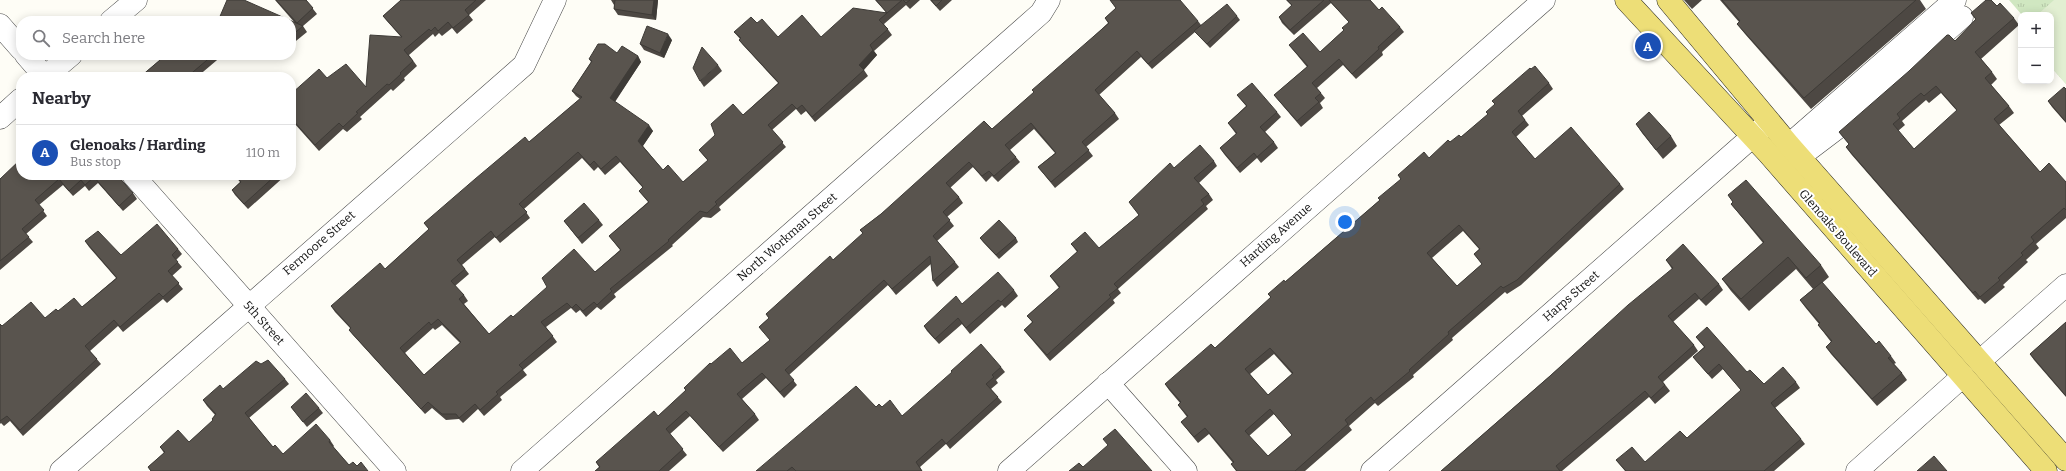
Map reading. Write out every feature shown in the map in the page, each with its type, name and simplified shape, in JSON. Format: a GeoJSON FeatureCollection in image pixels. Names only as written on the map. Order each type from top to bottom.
{"type":"FeatureCollection","features":[{"type":"Feature","properties":{"kind":"main road","name":"Glenoaks Boulevard"},"geometry":{"type":"LineString","coordinates":[[1626,0],[1753,136],[2046,471]]}},
{"type":"Feature","properties":{"kind":"main road","name":"Glenoaks Boulevard"},"geometry":{"type":"LineString","coordinates":[[1668,0],[1794,151],[2066,460]]}},
{"type":"Feature","properties":{"kind":"street"},"geometry":{"type":"LineString","coordinates":[[117,16],[136,0]]}},
{"type":"Feature","properties":{"kind":"street","name":"Fermoore Street"},"geometry":{"type":"LineString","coordinates":[[61,471],[248,305],[524,64],[555,0]]}},
{"type":"Feature","properties":{"kind":"street","name":"North Workman Street"},"geometry":{"type":"LineString","coordinates":[[522,471],[1041,13],[1049,0]]}},
{"type":"Feature","properties":{"kind":"street","name":"Harding Avenue"},"geometry":{"type":"LineString","coordinates":[[1008,471],[1544,0]]}},
{"type":"Feature","properties":{"kind":"street"},"geometry":{"type":"LineString","coordinates":[[1794,151],[1836,129],[1958,8]]}},
{"type":"Feature","properties":{"kind":"street"},"geometry":{"type":"LineString","coordinates":[[0,25],[16,43]]}},
{"type":"Feature","properties":{"kind":"street"},"geometry":{"type":"LineString","coordinates":[[30,60],[41,72]]}},
{"type":"Feature","properties":{"kind":"street"},"geometry":{"type":"LineString","coordinates":[[51,72],[65,60]]}},
{"type":"Feature","properties":{"kind":"street"},"geometry":{"type":"LineString","coordinates":[[0,118],[16,104]]}},
{"type":"Feature","properties":{"kind":"street","name":"Harps Street"},"geometry":{"type":"LineString","coordinates":[[1372,471],[1769,122]]}},
{"type":"Feature","properties":{"kind":"street","name":"5th Street"},"geometry":{"type":"LineString","coordinates":[[137,180],[395,471]]}},
{"type":"Feature","properties":{"kind":"street"},"geometry":{"type":"LineString","coordinates":[[1980,361],[2066,285]]}},
{"type":"Feature","properties":{"kind":"street"},"geometry":{"type":"LineString","coordinates":[[1857,471],[1963,376]]}},
{"type":"Feature","properties":{"kind":"street"},"geometry":{"type":"LineString","coordinates":[[1108,383],[1186,471]]}},
{"type":"Feature","properties":{"kind":"green space"},"geometry":{"type":"Polygon","coordinates":[[[2009,0],[2066,0],[2066,84],[2054,70],[2054,12],[2019,12],[2009,0]]]}},
{"type":"Feature","properties":{"kind":"green space"},"geometry":{"type":"Polygon","coordinates":[[[2054,0],[2066,0],[2066,84],[2054,70],[2054,12],[2040,12],[2054,0]]]}},
{"type":"Feature","properties":{"kind":"building"},"geometry":{"type":"Polygon","coordinates":[[[227,0],[244,0],[280,16],[220,16],[227,0]]]}},
{"type":"Feature","properties":{"kind":"building"},"geometry":{"type":"Polygon","coordinates":[[[276,0],[306,0],[313,8],[297,23],[296,16],[291,16],[276,0]]]}},
{"type":"Feature","properties":{"kind":"building"},"geometry":{"type":"Polygon","coordinates":[[[401,0],[476,0],[465,10],[469,15],[453,28],[448,22],[438,31],[435,27],[431,31],[429,29],[404,50],[413,61],[400,73],[401,74],[389,85],[387,84],[356,112],[358,113],[343,127],[339,123],[315,145],[296,124],[296,90],[319,69],[327,78],[346,64],[366,87],[370,35],[402,37],[383,16],[401,0]]]}},
{"type":"Feature","properties":{"kind":"building"},"geometry":{"type":"Polygon","coordinates":[[[615,0],[654,0],[652,15],[614,9],[615,0]]]}},
{"type":"Feature","properties":{"kind":"building"},"geometry":{"type":"Polygon","coordinates":[[[876,0],[902,0],[879,20],[888,29],[870,45],[873,50],[859,65],[864,70],[812,117],[802,105],[797,109],[792,104],[768,125],[783,142],[715,202],[717,204],[707,213],[700,211],[668,240],[669,241],[610,289],[612,291],[597,305],[594,302],[583,311],[576,304],[572,308],[567,303],[541,322],[553,336],[519,365],[523,369],[496,392],[498,394],[480,410],[475,404],[459,418],[456,414],[442,414],[428,402],[421,409],[349,330],[351,328],[331,306],[380,263],[385,269],[429,229],[424,223],[525,137],[529,142],[582,97],[572,91],[592,61],[589,59],[598,44],[605,44],[617,53],[622,46],[638,56],[610,98],[649,125],[638,141],[663,170],[668,165],[683,182],[708,160],[699,150],[715,135],[711,124],[733,104],[743,115],[779,83],[739,40],[741,38],[734,32],[751,17],[757,23],[762,19],[778,37],[802,15],[821,37],[853,8],[887,13],[876,0]],[[578,152],[519,204],[527,212],[496,238],[491,231],[457,260],[465,269],[451,281],[464,295],[459,299],[489,334],[511,315],[513,317],[547,287],[542,278],[574,249],[595,272],[621,250],[609,236],[649,202],[639,191],[643,187],[616,156],[601,169],[594,161],[590,165],[578,152]],[[438,319],[431,325],[429,322],[400,348],[424,375],[461,342],[438,319]]]}},
{"type":"Feature","properties":{"kind":"building"},"geometry":{"type":"Polygon","coordinates":[[[903,0],[910,0],[906,3],[903,0]]]}},
{"type":"Feature","properties":{"kind":"building"},"geometry":{"type":"Polygon","coordinates":[[[931,0],[942,0],[936,6],[931,0]]]}},
{"type":"Feature","properties":{"kind":"building"},"geometry":{"type":"Polygon","coordinates":[[[1110,0],[1180,0],[1198,21],[1148,64],[1137,51],[1095,90],[1115,113],[1082,142],[1089,150],[1051,182],[1038,167],[1056,153],[1031,123],[1005,145],[1016,157],[994,176],[989,171],[982,176],[969,162],[946,183],[959,197],[943,212],[950,220],[933,236],[955,262],[933,281],[930,256],[892,289],[884,280],[785,370],[794,380],[780,392],[762,373],[737,394],[755,414],[719,447],[686,411],[666,429],[683,449],[659,471],[595,471],[600,467],[596,462],[654,411],[658,416],[686,390],[684,388],[710,363],[711,364],[730,348],[742,363],[770,340],[759,327],[769,318],[766,314],[830,256],[833,260],[863,233],[860,230],[881,214],[984,121],[992,129],[1034,92],[1032,90],[1109,23],[1105,18],[1116,8],[1110,0]]]}},
{"type":"Feature","properties":{"kind":"building"},"geometry":{"type":"Polygon","coordinates":[[[1287,0],[1324,0],[1290,30],[1279,17],[1292,5],[1287,0]]]}},
{"type":"Feature","properties":{"kind":"building"},"geometry":{"type":"Polygon","coordinates":[[[1329,0],[1370,0],[1379,10],[1382,7],[1400,27],[1352,74],[1339,59],[1312,83],[1321,93],[1315,98],[1319,102],[1297,121],[1274,95],[1308,66],[1289,45],[1303,33],[1320,52],[1344,30],[1342,28],[1349,22],[1329,0]]]}},
{"type":"Feature","properties":{"kind":"building"},"geometry":{"type":"Polygon","coordinates":[[[1722,0],[1916,0],[1804,98],[1737,24],[1740,21],[1722,0]]]}},
{"type":"Feature","properties":{"kind":"building"},"geometry":{"type":"Polygon","coordinates":[[[1986,0],[1991,0],[1997,6],[2000,3],[2014,18],[1975,52],[1992,72],[1985,78],[2009,106],[1994,119],[2040,172],[2049,163],[2066,182],[2066,210],[2064,208],[2031,237],[2034,241],[2021,253],[2023,255],[1998,278],[2000,280],[1980,297],[1975,291],[1973,293],[1846,147],[1849,144],[1839,132],[1909,71],[1947,35],[1955,41],[1976,19],[1971,13],[1986,0]],[[1936,86],[1924,96],[1921,93],[1909,103],[1897,114],[1900,118],[1893,124],[1914,149],[1957,110],[1936,86]]]}},
{"type":"Feature","properties":{"kind":"building"},"geometry":{"type":"Polygon","coordinates":[[[1227,4],[1237,16],[1207,44],[1194,31],[1227,4]]]}},
{"type":"Feature","properties":{"kind":"building"},"geometry":{"type":"Polygon","coordinates":[[[296,23],[303,26],[296,32],[296,23]]]}},
{"type":"Feature","properties":{"kind":"building"},"geometry":{"type":"Polygon","coordinates":[[[647,26],[668,34],[660,53],[640,44],[647,26]]]}},
{"type":"Feature","properties":{"kind":"building"},"geometry":{"type":"Polygon","coordinates":[[[702,47],[718,65],[700,81],[693,68],[702,47]]]}},
{"type":"Feature","properties":{"kind":"building"},"geometry":{"type":"Polygon","coordinates":[[[160,60],[207,60],[193,72],[146,72],[160,60]]]}},
{"type":"Feature","properties":{"kind":"building"},"geometry":{"type":"Polygon","coordinates":[[[1535,66],[1549,83],[1518,111],[1525,120],[1512,132],[1535,159],[1571,127],[1620,184],[1517,280],[1503,288],[1501,286],[1448,332],[1449,334],[1409,370],[1410,371],[1374,401],[1371,397],[1345,420],[1348,424],[1295,471],[1237,471],[1231,464],[1234,462],[1205,428],[1194,437],[1181,422],[1188,416],[1178,405],[1181,402],[1165,384],[1211,344],[1215,348],[1271,297],[1268,294],[1284,280],[1285,282],[1380,200],[1378,198],[1401,179],[1398,175],[1424,152],[1429,158],[1448,140],[1450,142],[1459,135],[1461,137],[1488,114],[1486,112],[1495,104],[1492,101],[1530,68],[1531,69],[1535,66]],[[1459,225],[1427,253],[1457,286],[1482,264],[1474,254],[1480,249],[1459,225]],[[1270,348],[1245,369],[1268,395],[1293,373],[1270,348]],[[1270,409],[1245,431],[1268,456],[1292,435],[1270,409]]]}},
{"type":"Feature","properties":{"kind":"building"},"geometry":{"type":"Polygon","coordinates":[[[1252,83],[1277,112],[1260,127],[1274,142],[1257,157],[1254,153],[1237,168],[1220,148],[1237,133],[1228,123],[1247,106],[1237,95],[1252,83]]]}},
{"type":"Feature","properties":{"kind":"building"},"geometry":{"type":"Polygon","coordinates":[[[2064,87],[2066,89],[2066,122],[2048,101],[2064,87]]]}},
{"type":"Feature","properties":{"kind":"building"},"geometry":{"type":"Polygon","coordinates":[[[1649,112],[1671,136],[1656,150],[1636,124],[1649,112]]]}},
{"type":"Feature","properties":{"kind":"building"},"geometry":{"type":"Polygon","coordinates":[[[1200,145],[1214,161],[1194,178],[1209,194],[1201,200],[1204,204],[1114,284],[1118,288],[1109,295],[1111,297],[1047,355],[1024,330],[1033,322],[1027,316],[1060,287],[1050,276],[1078,251],[1071,244],[1085,232],[1099,248],[1139,215],[1129,202],[1170,163],[1174,168],[1200,145]]]}},
{"type":"Feature","properties":{"kind":"building"},"geometry":{"type":"Polygon","coordinates":[[[16,164],[16,180],[58,180],[35,200],[44,210],[22,229],[29,237],[0,261],[0,179],[16,164]]]}},
{"type":"Feature","properties":{"kind":"building"},"geometry":{"type":"Polygon","coordinates":[[[60,180],[81,180],[69,191],[60,180]]]}},
{"type":"Feature","properties":{"kind":"building"},"geometry":{"type":"Polygon","coordinates":[[[81,180],[91,180],[85,185],[81,180]]]}},
{"type":"Feature","properties":{"kind":"building"},"geometry":{"type":"Polygon","coordinates":[[[97,180],[121,180],[133,193],[119,206],[97,180]]]}},
{"type":"Feature","properties":{"kind":"building"},"geometry":{"type":"Polygon","coordinates":[[[239,180],[270,180],[244,204],[232,190],[241,182],[239,180]]]}},
{"type":"Feature","properties":{"kind":"building"},"geometry":{"type":"Polygon","coordinates":[[[1746,180],[1821,265],[1806,278],[1788,257],[1741,299],[1722,279],[1764,242],[1731,204],[1733,202],[1728,195],[1746,180]]]}},
{"type":"Feature","properties":{"kind":"building"},"geometry":{"type":"Polygon","coordinates":[[[584,203],[599,220],[578,238],[564,221],[584,203]]]}},
{"type":"Feature","properties":{"kind":"building"},"geometry":{"type":"Polygon","coordinates":[[[999,220],[1016,238],[996,255],[980,238],[999,220]]]}},
{"type":"Feature","properties":{"kind":"building"},"geometry":{"type":"Polygon","coordinates":[[[157,224],[178,249],[172,255],[178,262],[168,271],[179,283],[163,297],[159,293],[120,327],[114,320],[85,346],[97,359],[20,430],[7,416],[0,421],[0,324],[2,326],[31,302],[45,318],[56,309],[58,311],[74,298],[82,307],[117,278],[85,241],[98,231],[121,255],[157,224]]]}},
{"type":"Feature","properties":{"kind":"building"},"geometry":{"type":"Polygon","coordinates":[[[1683,244],[1719,284],[1701,300],[1695,293],[1668,316],[1694,345],[1658,377],[1665,385],[1651,398],[1645,391],[1556,466],[1560,471],[1441,471],[1550,376],[1628,305],[1673,268],[1666,260],[1683,244]]]}},
{"type":"Feature","properties":{"kind":"building"},"geometry":{"type":"Polygon","coordinates":[[[998,272],[1014,290],[1001,302],[998,300],[966,328],[958,318],[935,339],[924,326],[956,296],[962,304],[998,272]]]}},
{"type":"Feature","properties":{"kind":"building"},"geometry":{"type":"Polygon","coordinates":[[[1822,282],[1876,344],[1879,341],[1891,356],[1888,358],[1902,373],[1872,399],[1826,347],[1832,341],[1818,325],[1820,323],[1800,300],[1822,282]]]}},
{"type":"Feature","properties":{"kind":"building"},"geometry":{"type":"Polygon","coordinates":[[[2066,322],[2066,396],[2030,354],[2066,322]]]}},
{"type":"Feature","properties":{"kind":"building"},"geometry":{"type":"Polygon","coordinates":[[[1707,327],[1747,372],[1750,370],[1764,384],[1783,367],[1796,382],[1771,403],[1801,439],[1764,471],[1626,471],[1616,460],[1632,447],[1645,462],[1680,431],[1687,438],[1741,390],[1719,364],[1708,374],[1693,357],[1705,347],[1696,337],[1707,327]]]}},
{"type":"Feature","properties":{"kind":"building"},"geometry":{"type":"Polygon","coordinates":[[[981,344],[1001,367],[992,375],[994,377],[986,384],[998,397],[946,444],[942,439],[916,462],[922,471],[796,471],[792,467],[787,471],[756,471],[856,386],[876,407],[879,404],[882,407],[890,400],[902,416],[981,344]]]}},
{"type":"Feature","properties":{"kind":"building"},"geometry":{"type":"Polygon","coordinates":[[[268,360],[285,379],[245,413],[273,447],[275,445],[283,454],[316,424],[349,465],[353,462],[357,466],[361,462],[368,471],[151,471],[148,467],[165,452],[160,447],[178,430],[189,442],[213,420],[212,419],[216,414],[203,400],[220,385],[223,389],[256,361],[261,364],[268,360]]]}},
{"type":"Feature","properties":{"kind":"building"},"geometry":{"type":"Polygon","coordinates":[[[306,393],[319,408],[303,422],[291,407],[306,393]]]}},
{"type":"Feature","properties":{"kind":"building"},"geometry":{"type":"Polygon","coordinates":[[[1115,429],[1152,471],[1069,471],[1079,463],[1083,467],[1108,445],[1103,439],[1115,429]]]}},
{"type":"Feature","properties":{"kind":"building"},"geometry":{"type":"Polygon","coordinates":[[[1934,456],[1947,471],[1917,471],[1934,456]]]}},
{"type":"Feature","properties":{"kind":"place","name":"Glenoaks / Harding"},"geometry":{"type":"Point","coordinates":[1648,46]}}]}
